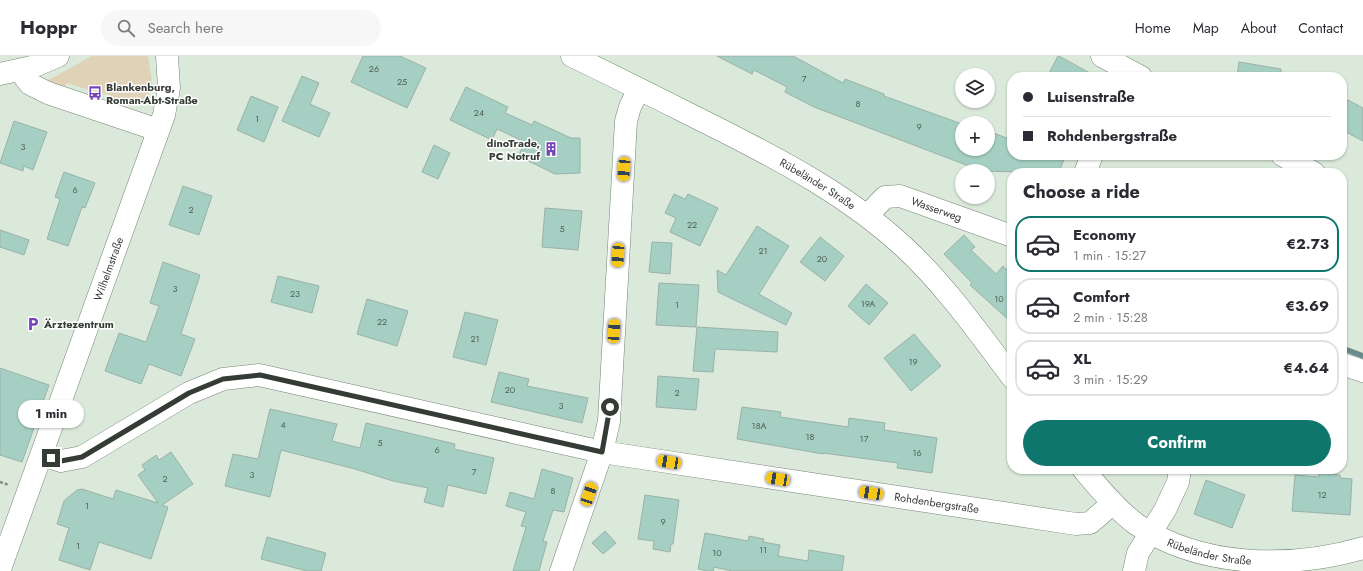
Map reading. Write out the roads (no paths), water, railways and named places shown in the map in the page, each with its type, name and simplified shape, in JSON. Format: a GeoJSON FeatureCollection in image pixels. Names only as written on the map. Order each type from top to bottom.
{"type":"FeatureCollection","features":[{"type":"Feature","properties":{"kind":"street"},"geometry":{"type":"LineString","coordinates":[[10,72],[58,56]]}},
{"type":"Feature","properties":{"kind":"street","name":"Wilhelmstraße"},"geometry":{"type":"LineString","coordinates":[[0,569],[168,100],[168,56]]}},
{"type":"Feature","properties":{"kind":"street","name":"Rübeländer Straße"},"geometry":{"type":"LineString","coordinates":[[572,56],[807,176],[867,216],[904,247],[940,284],[1007,371]]}},
{"type":"Feature","properties":{"kind":"street"},"geometry":{"type":"LineString","coordinates":[[1102,56],[1127,72]]}},
{"type":"Feature","properties":{"kind":"street"},"geometry":{"type":"LineString","coordinates":[[10,72],[48,93],[158,130]]}},
{"type":"Feature","properties":{"kind":"street"},"geometry":{"type":"LineString","coordinates":[[561,571],[602,452],[609,421],[612,393],[617,269],[626,121],[630,107],[639,89]]}},
{"type":"Feature","properties":{"kind":"street"},"geometry":{"type":"LineString","coordinates":[[1291,160],[1305,168]]}},
{"type":"Feature","properties":{"kind":"street","name":"Wasserweg"},"geometry":{"type":"LineString","coordinates":[[867,216],[885,198],[900,196],[1007,234]]}},
{"type":"Feature","properties":{"kind":"street"},"geometry":{"type":"LineString","coordinates":[[1347,366],[1363,371]]}},
{"type":"Feature","properties":{"kind":"street","name":"Rohdenbergstraße"},"geometry":{"type":"LineString","coordinates":[[42,455],[61,461],[82,457],[189,393],[223,379],[260,375],[602,452],[1076,524],[1090,523],[1113,503]]}},
{"type":"Feature","properties":{"kind":"street","name":"Rübeländer Straße"},"geometry":{"type":"LineString","coordinates":[[1088,474],[1113,503],[1135,523],[1163,539],[1196,551],[1249,560],[1301,560],[1363,548]]}},
{"type":"Feature","properties":{"kind":"street"},"geometry":{"type":"LineString","coordinates":[[1134,571],[1138,553],[1165,510],[1178,482],[1179,474]]}},
{"type":"Feature","properties":{"kind":"waterway"},"geometry":{"type":"LineString","coordinates":[[1347,350],[1363,356]]}},
{"type":"Feature","properties":{"kind":"place","name":"Blankenburg, Roman-Abt-Straße"},"geometry":{"type":"Point","coordinates":[95,93]}},
{"type":"Feature","properties":{"kind":"place","name":"dinoTrade, PC Notruf"},"geometry":{"type":"Point","coordinates":[551,149]}},
{"type":"Feature","properties":{"kind":"place","name":"Ärztezentrum"},"geometry":{"type":"Point","coordinates":[33,324]}}]}
